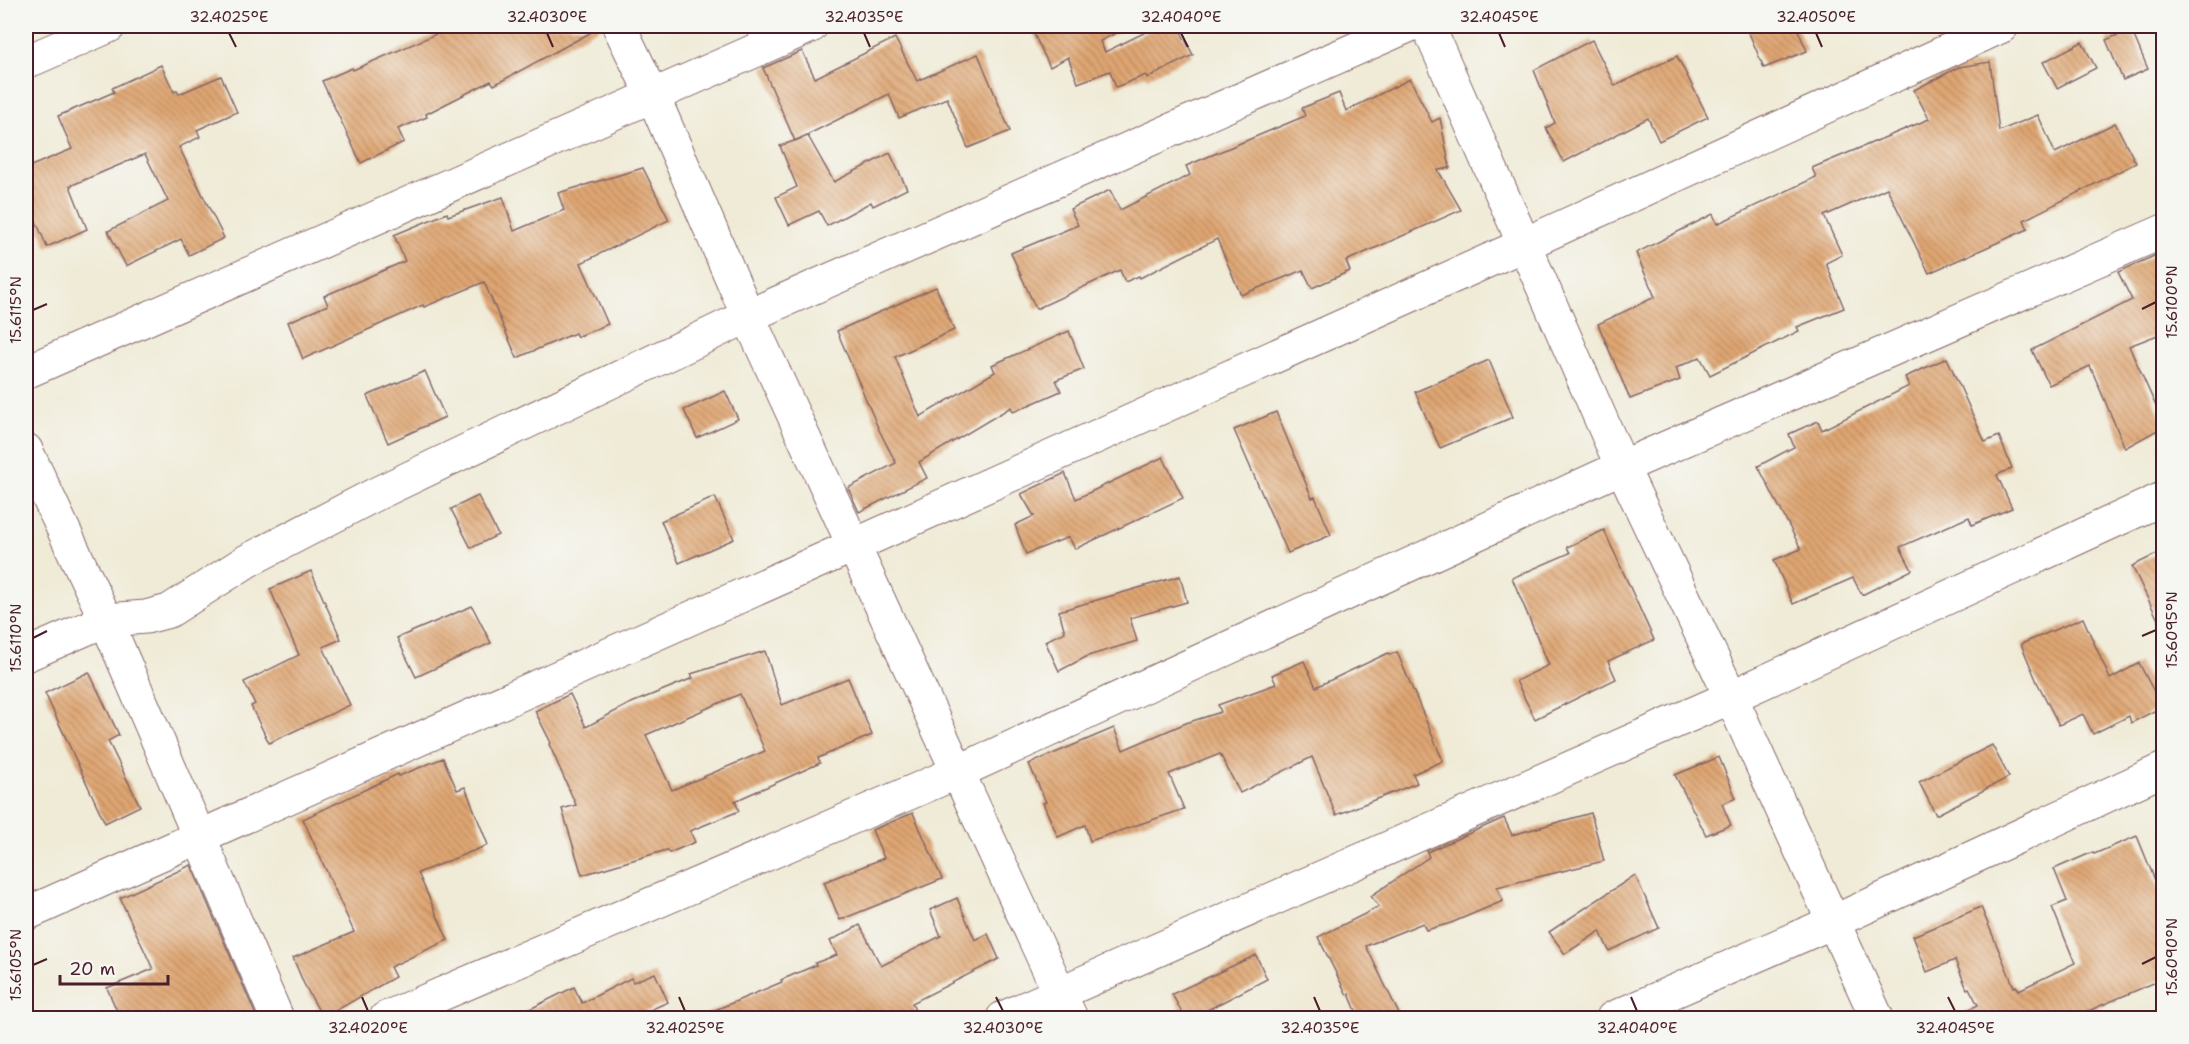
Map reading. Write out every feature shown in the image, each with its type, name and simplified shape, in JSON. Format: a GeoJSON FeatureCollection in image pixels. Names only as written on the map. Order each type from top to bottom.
{"type":"FeatureCollection","features":[{"type":"Feature","properties":{"kind":"street"},"geometry":{"type":"LineString","coordinates":[[26,62],[109,26]]}},
{"type":"Feature","properties":{"kind":"street"},"geometry":{"type":"LineString","coordinates":[[619,26],[653,96],[748,316],[1065,1006]]}},
{"type":"Feature","properties":{"kind":"street"},"geometry":{"type":"LineString","coordinates":[[26,372],[811,26]]}},
{"type":"Feature","properties":{"kind":"street"},"geometry":{"type":"LineString","coordinates":[[26,655],[106,620],[146,617],[170,611],[247,561],[376,494],[748,316],[1408,26]]}},
{"type":"Feature","properties":{"kind":"street"},"geometry":{"type":"LineString","coordinates":[[1428,26],[1622,467],[1731,697],[1877,1018]]}},
{"type":"Feature","properties":{"kind":"street"},"geometry":{"type":"LineString","coordinates":[[26,914],[1523,245],[2002,26]]}},
{"type":"Feature","properties":{"kind":"street"},"geometry":{"type":"LineString","coordinates":[[386,1018],[958,772],[1622,467],[2163,231]]}},
{"type":"Feature","properties":{"kind":"street"},"geometry":{"type":"LineString","coordinates":[[26,450],[106,620],[277,1018]]}},
{"type":"Feature","properties":{"kind":"street"},"geometry":{"type":"LineString","coordinates":[[1003,1018],[1065,1006],[2163,498]]}},
{"type":"Feature","properties":{"kind":"street"},"geometry":{"type":"LineString","coordinates":[[1612,1018],[1833,922],[2163,769]]}},
{"type":"Feature","properties":{"kind":"building"},"geometry":{"type":"Polygon","coordinates":[[[438,26],[601,27],[494,85],[491,81],[426,114],[427,117],[398,129],[404,142],[361,163],[322,81],[441,32],[438,26]]]}},
{"type":"Feature","properties":{"kind":"building"},"geometry":{"type":"Polygon","coordinates":[[[1030,26],[1130,26],[1100,41],[1105,52],[1158,26],[1178,26],[1193,55],[1147,78],[1146,75],[1116,87],[1110,71],[1078,83],[1068,57],[1050,67],[1030,26]]]}},
{"type":"Feature","properties":{"kind":"building"},"geometry":{"type":"Polygon","coordinates":[[[1746,26],[1796,26],[1807,51],[1764,68],[1746,26]]]}},
{"type":"Feature","properties":{"kind":"building"},"geometry":{"type":"Polygon","coordinates":[[[2131,29],[2148,69],[2123,80],[2106,40],[2131,29]]]}},
{"type":"Feature","properties":{"kind":"building"},"geometry":{"type":"Polygon","coordinates":[[[895,38],[917,81],[978,54],[1010,131],[968,148],[947,98],[899,118],[889,94],[795,141],[763,68],[802,51],[815,78],[895,38]]]}},
{"type":"Feature","properties":{"kind":"building"},"geometry":{"type":"Polygon","coordinates":[[[1592,40],[1615,86],[1677,56],[1708,117],[1659,141],[1648,118],[1564,162],[1546,128],[1555,123],[1534,70],[1592,40]]]}},
{"type":"Feature","properties":{"kind":"building"},"geometry":{"type":"Polygon","coordinates":[[[2082,42],[2096,68],[2057,88],[2043,62],[2082,42]]]}},
{"type":"Feature","properties":{"kind":"building"},"geometry":{"type":"Polygon","coordinates":[[[1990,62],[1999,131],[2038,115],[2055,153],[2115,123],[2136,163],[2024,220],[2028,229],[1929,273],[1887,188],[1824,216],[1842,255],[1826,263],[1844,308],[1797,327],[1799,331],[1710,375],[1700,357],[1676,368],[1680,380],[1630,399],[1598,324],[1655,297],[1636,253],[1713,214],[1717,224],[1816,177],[1812,168],[1929,119],[1914,90],[1959,67],[1990,62]]]}},
{"type":"Feature","properties":{"kind":"building"},"geometry":{"type":"Polygon","coordinates":[[[161,65],[174,92],[177,90],[179,94],[221,76],[237,112],[197,130],[200,137],[179,147],[224,238],[189,255],[181,239],[126,266],[108,231],[168,201],[145,154],[70,186],[87,229],[47,247],[26,198],[26,168],[72,149],[58,116],[114,92],[112,88],[161,65]]]}},
{"type":"Feature","properties":{"kind":"building"},"geometry":{"type":"Polygon","coordinates":[[[1410,79],[1432,122],[1440,118],[1450,168],[1438,170],[1461,210],[1346,261],[1350,271],[1312,288],[1303,270],[1241,295],[1217,239],[1140,278],[1139,276],[1125,282],[1120,270],[1036,309],[1011,253],[1078,225],[1070,209],[1110,190],[1120,210],[1190,175],[1186,166],[1305,116],[1302,108],[1339,93],[1346,111],[1410,79]]]}},
{"type":"Feature","properties":{"kind":"building"},"geometry":{"type":"Polygon","coordinates":[[[808,136],[834,182],[890,153],[907,189],[873,206],[871,202],[827,226],[819,211],[789,225],[776,197],[797,187],[780,146],[808,136]]]}},
{"type":"Feature","properties":{"kind":"building"},"geometry":{"type":"Polygon","coordinates":[[[643,168],[669,220],[581,263],[608,324],[577,337],[575,333],[517,358],[484,282],[424,307],[423,305],[303,359],[288,322],[328,305],[324,296],[405,261],[394,235],[447,213],[448,216],[503,197],[514,231],[564,210],[558,193],[643,168]]]}},
{"type":"Feature","properties":{"kind":"building"},"geometry":{"type":"Polygon","coordinates":[[[2163,252],[2163,333],[2129,346],[2163,422],[2163,427],[2125,448],[2090,366],[2049,385],[2032,350],[2132,300],[2118,272],[2163,252]]]}},
{"type":"Feature","properties":{"kind":"building"},"geometry":{"type":"Polygon","coordinates":[[[936,287],[954,330],[895,357],[920,417],[995,372],[992,365],[1069,331],[1084,369],[1056,380],[1061,391],[1013,412],[1011,407],[919,462],[927,478],[859,512],[848,488],[896,463],[879,430],[837,331],[936,287]]]}},
{"type":"Feature","properties":{"kind":"building"},"geometry":{"type":"Polygon","coordinates":[[[1947,358],[1985,442],[1999,436],[2012,468],[1997,475],[2012,508],[1972,525],[1969,517],[1900,547],[1912,570],[1862,595],[1853,578],[1793,604],[1774,560],[1801,549],[1758,466],[1794,447],[1789,434],[1818,421],[1822,430],[1909,386],[1905,377],[1947,358]]]}},
{"type":"Feature","properties":{"kind":"building"},"geometry":{"type":"Polygon","coordinates":[[[1489,360],[1513,417],[1440,448],[1415,392],[1489,360]]]}},
{"type":"Feature","properties":{"kind":"building"},"geometry":{"type":"Polygon","coordinates":[[[425,371],[445,417],[388,443],[367,396],[425,371]]]}},
{"type":"Feature","properties":{"kind":"building"},"geometry":{"type":"Polygon","coordinates":[[[725,391],[738,419],[697,438],[684,410],[725,391]]]}},
{"type":"Feature","properties":{"kind":"building"},"geometry":{"type":"Polygon","coordinates":[[[1276,412],[1312,498],[1315,497],[1331,535],[1288,553],[1234,430],[1276,412]]]}},
{"type":"Feature","properties":{"kind":"building"},"geometry":{"type":"Polygon","coordinates":[[[1163,457],[1183,498],[1075,549],[1069,537],[1026,554],[1015,525],[1034,516],[1021,494],[1065,473],[1076,499],[1163,457]]]}},
{"type":"Feature","properties":{"kind":"building"},"geometry":{"type":"Polygon","coordinates":[[[478,496],[498,535],[471,548],[451,509],[478,496]]]}},
{"type":"Feature","properties":{"kind":"building"},"geometry":{"type":"Polygon","coordinates":[[[715,497],[734,539],[679,563],[661,521],[715,497]]]}},
{"type":"Feature","properties":{"kind":"building"},"geometry":{"type":"Polygon","coordinates":[[[1604,530],[1654,640],[1608,661],[1616,679],[1535,719],[1516,681],[1549,665],[1512,578],[1570,553],[1567,547],[1604,530]]]}},
{"type":"Feature","properties":{"kind":"building"},"geometry":{"type":"Polygon","coordinates":[[[2163,551],[2163,630],[2132,566],[2163,551]]]}},
{"type":"Feature","properties":{"kind":"building"},"geometry":{"type":"Polygon","coordinates":[[[311,571],[341,639],[323,647],[350,705],[269,743],[251,706],[255,704],[244,682],[299,655],[270,589],[311,571]]]}},
{"type":"Feature","properties":{"kind":"building"},"geometry":{"type":"Polygon","coordinates":[[[1180,576],[1187,602],[1130,618],[1137,641],[1088,656],[1059,671],[1045,641],[1065,632],[1059,611],[1180,576]]]}},
{"type":"Feature","properties":{"kind":"building"},"geometry":{"type":"Polygon","coordinates":[[[472,606],[491,643],[416,677],[397,638],[472,606]]]}},
{"type":"Feature","properties":{"kind":"building"},"geometry":{"type":"Polygon","coordinates":[[[2083,618],[2110,679],[2139,663],[2162,707],[2131,723],[2129,716],[2093,734],[2083,714],[2059,725],[2021,644],[2083,618]]]}},
{"type":"Feature","properties":{"kind":"building"},"geometry":{"type":"Polygon","coordinates":[[[765,651],[782,705],[848,678],[872,735],[818,758],[820,763],[735,801],[739,811],[690,831],[695,842],[669,853],[667,850],[582,875],[562,809],[576,805],[549,744],[551,743],[535,711],[570,694],[586,727],[629,704],[693,678],[691,674],[765,651]],[[740,694],[646,735],[672,790],[765,751],[740,694]]]}},
{"type":"Feature","properties":{"kind":"building"},"geometry":{"type":"Polygon","coordinates":[[[1397,652],[1443,761],[1413,774],[1417,783],[1336,815],[1312,757],[1240,793],[1220,754],[1169,774],[1184,809],[1090,841],[1085,825],[1058,837],[1029,764],[1114,728],[1123,750],[1186,723],[1221,712],[1218,705],[1276,684],[1272,675],[1304,661],[1316,687],[1388,653],[1389,655],[1397,652]]]}},
{"type":"Feature","properties":{"kind":"building"},"geometry":{"type":"Polygon","coordinates":[[[89,672],[119,735],[108,741],[140,806],[105,823],[45,693],[89,672]]]}},
{"type":"Feature","properties":{"kind":"building"},"geometry":{"type":"Polygon","coordinates":[[[1992,745],[2009,777],[1936,815],[1919,782],[1992,745]]]}},
{"type":"Feature","properties":{"kind":"building"},"geometry":{"type":"Polygon","coordinates":[[[1719,757],[1736,798],[1722,804],[1731,825],[1706,835],[1675,775],[1719,757]]]}},
{"type":"Feature","properties":{"kind":"building"},"geometry":{"type":"Polygon","coordinates":[[[443,758],[457,790],[465,787],[488,845],[418,873],[448,940],[390,967],[395,977],[323,1018],[293,958],[354,932],[303,819],[398,774],[399,776],[443,758]]]}},
{"type":"Feature","properties":{"kind":"building"},"geometry":{"type":"Polygon","coordinates":[[[913,813],[942,879],[840,920],[824,882],[884,858],[872,830],[913,813]]]}},
{"type":"Feature","properties":{"kind":"building"},"geometry":{"type":"Polygon","coordinates":[[[1591,813],[1604,861],[1497,887],[1503,901],[1451,923],[1426,930],[1423,923],[1366,946],[1401,1018],[1359,1018],[1349,994],[1347,995],[1318,937],[1379,907],[1371,896],[1429,857],[1427,852],[1504,818],[1512,835],[1591,813]]]}},
{"type":"Feature","properties":{"kind":"building"},"geometry":{"type":"Polygon","coordinates":[[[2137,836],[2163,900],[2163,979],[2072,1018],[1951,1018],[1978,1005],[1969,988],[1967,989],[1955,960],[1927,972],[1913,936],[1981,907],[2014,987],[2016,986],[2019,990],[2075,963],[2052,907],[2067,901],[2054,869],[2137,836]]]}},
{"type":"Feature","properties":{"kind":"building"},"geometry":{"type":"Polygon","coordinates":[[[191,865],[257,1018],[120,1018],[107,988],[153,969],[120,898],[191,865]]]}},
{"type":"Feature","properties":{"kind":"building"},"geometry":{"type":"Polygon","coordinates":[[[1635,875],[1659,928],[1609,951],[1600,931],[1565,954],[1549,932],[1635,875]]]}},
{"type":"Feature","properties":{"kind":"building"},"geometry":{"type":"Polygon","coordinates":[[[957,898],[975,940],[988,934],[999,959],[912,1003],[918,1018],[696,1018],[782,982],[781,980],[816,965],[815,963],[837,955],[830,941],[860,925],[881,966],[941,936],[930,910],[957,898]]]}},
{"type":"Feature","properties":{"kind":"building"},"geometry":{"type":"Polygon","coordinates":[[[1256,955],[1267,979],[1192,1018],[1185,1018],[1172,994],[1256,955]]]}},
{"type":"Feature","properties":{"kind":"building"},"geometry":{"type":"Polygon","coordinates":[[[655,973],[668,1002],[632,1018],[512,1018],[574,987],[582,1003],[631,978],[633,982],[655,973]]]}}]}
